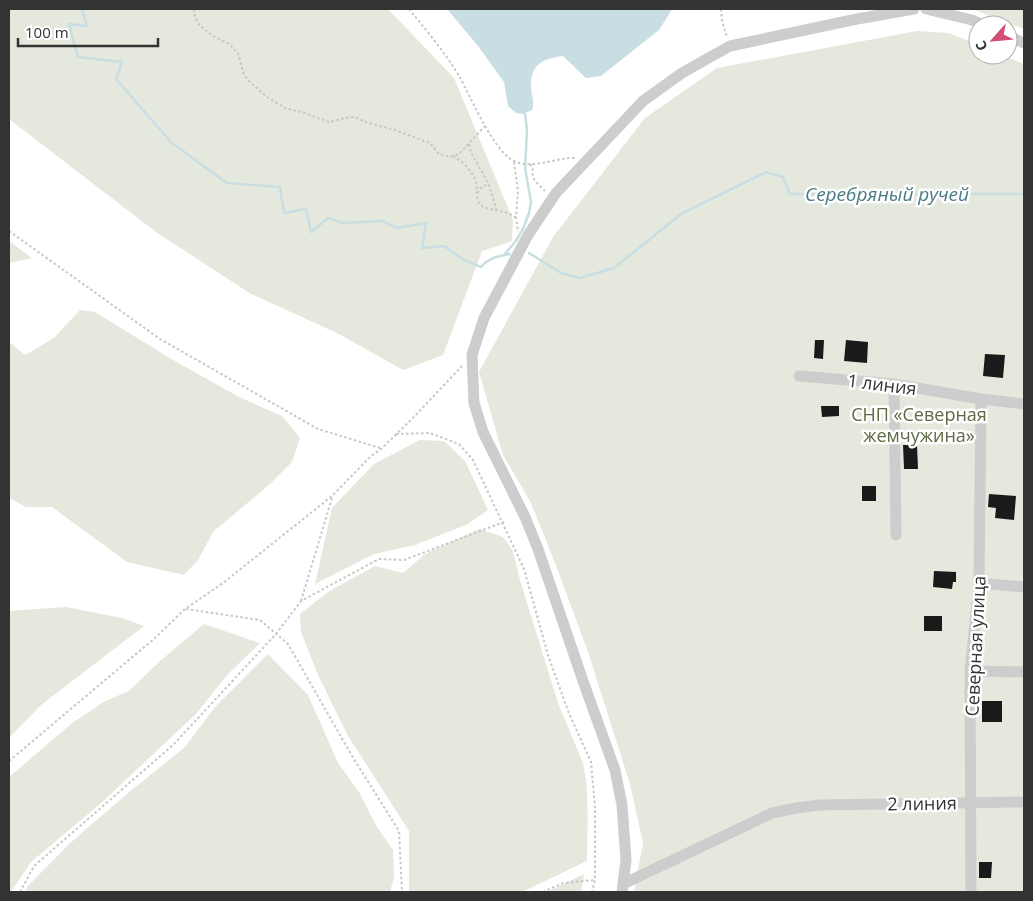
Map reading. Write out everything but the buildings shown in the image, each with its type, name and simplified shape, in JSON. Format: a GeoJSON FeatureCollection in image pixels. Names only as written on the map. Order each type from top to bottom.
{"type":"FeatureCollection","features":[{"type":"Feature","properties":{"kind":"street"},"geometry":{"type":"LineString","coordinates":[[622,888],[626,860],[622,805],[615,770],[538,549],[525,517],[483,432],[474,403],[472,355],[484,318],[520,249],[553,197],[643,101],[682,73],[730,46],[857,18],[914,9]]}},
{"type":"Feature","properties":{"kind":"street"},"geometry":{"type":"LineString","coordinates":[[926,9],[968,19]]}},
{"type":"Feature","properties":{"kind":"street","name":"1 линия"},"geometry":{"type":"LineString","coordinates":[[799,376],[894,384],[981,399],[1024,404]]}},
{"type":"Feature","properties":{"kind":"street"},"geometry":{"type":"LineString","coordinates":[[894,384],[896,535]]}},
{"type":"Feature","properties":{"kind":"street","name":"Северная улица"},"geometry":{"type":"LineString","coordinates":[[971,892],[970,671],[979,583],[981,399]]}},
{"type":"Feature","properties":{"kind":"street"},"geometry":{"type":"LineString","coordinates":[[979,583],[1024,587]]}},
{"type":"Feature","properties":{"kind":"street"},"geometry":{"type":"LineString","coordinates":[[970,671],[1024,672]]}},
{"type":"Feature","properties":{"kind":"street","name":"2 линия"},"geometry":{"type":"LineString","coordinates":[[622,888],[772,813],[820,805],[1024,802]]}},
{"type":"Feature","properties":{"kind":"path"},"geometry":{"type":"LineString","coordinates":[[194,9],[199,25],[229,44],[238,53],[244,75],[258,91],[274,102],[285,108],[329,122],[355,117],[430,143],[440,154],[453,156],[470,169],[477,188],[476,195],[480,206],[488,210],[496,210],[513,216],[516,219]]}},
{"type":"Feature","properties":{"kind":"path"},"geometry":{"type":"LineString","coordinates":[[409,9],[458,75],[485,126],[504,153],[514,161],[528,163],[541,163],[569,158],[588,159]]}},
{"type":"Feature","properties":{"kind":"path"},"geometry":{"type":"LineString","coordinates":[[721,9],[722,21],[730,46]]}},
{"type":"Feature","properties":{"kind":"path"},"geometry":{"type":"LineString","coordinates":[[453,156],[469,144],[485,126]]}},
{"type":"Feature","properties":{"kind":"path"},"geometry":{"type":"LineString","coordinates":[[469,144],[472,159],[478,165],[488,184],[496,210]]}},
{"type":"Feature","properties":{"kind":"path"},"geometry":{"type":"LineString","coordinates":[[514,161],[518,191],[516,219],[520,249]]}},
{"type":"Feature","properties":{"kind":"path"},"geometry":{"type":"LineString","coordinates":[[528,163],[532,165],[535,181],[553,197]]}},
{"type":"Feature","properties":{"kind":"path"},"geometry":{"type":"LineString","coordinates":[[476,195],[482,187],[488,184]]}},
{"type":"Feature","properties":{"kind":"path"},"geometry":{"type":"LineString","coordinates":[[9,231],[160,339],[318,429],[381,449]]}},
{"type":"Feature","properties":{"kind":"path"},"geometry":{"type":"LineString","coordinates":[[9,761],[155,638],[185,609],[222,584],[332,496],[396,434],[472,355]]}},
{"type":"Feature","properties":{"kind":"path"},"geometry":{"type":"LineString","coordinates":[[396,434],[430,432],[459,444],[474,460],[504,522],[524,570],[548,655],[568,711],[590,762],[595,807],[595,880],[592,892]]}},
{"type":"Feature","properties":{"kind":"path"},"geometry":{"type":"LineString","coordinates":[[20,892],[34,866],[173,745],[276,634],[301,601],[332,496]]}},
{"type":"Feature","properties":{"kind":"path"},"geometry":{"type":"LineString","coordinates":[[301,601],[379,559],[404,560],[504,522]]}},
{"type":"Feature","properties":{"kind":"path"},"geometry":{"type":"LineString","coordinates":[[185,609],[260,620],[288,644],[352,756],[399,831],[402,892]]}},
{"type":"Feature","properties":{"kind":"path"},"geometry":{"type":"LineString","coordinates":[[543,892],[563,883],[595,880]]}},
{"type":"Feature","properties":{"kind":"green space"},"geometry":{"type":"Polygon","coordinates":[[[9,9],[388,9],[454,78],[513,220],[512,241],[482,251],[443,355],[403,370],[339,334],[251,294],[156,232],[9,119],[9,9]]]}},
{"type":"Feature","properties":{"kind":"green space"},"geometry":{"type":"Polygon","coordinates":[[[972,9],[1024,9],[1024,29],[1018,27],[1018,15],[988,15],[972,9]]]}},
{"type":"Feature","properties":{"kind":"green space","name":"СНП «Северная жемчужина»"},"geometry":{"type":"Polygon","coordinates":[[[917,31],[949,33],[968,41],[968,65],[1018,65],[1018,62],[1024,64],[1024,892],[634,892],[643,843],[630,784],[588,652],[557,568],[531,503],[503,455],[479,372],[553,237],[645,118],[717,68],[917,31]]]}},
{"type":"Feature","properties":{"kind":"green space"},"geometry":{"type":"Polygon","coordinates":[[[9,241],[32,258],[9,263],[9,241]]]}},
{"type":"Feature","properties":{"kind":"green space"},"geometry":{"type":"Polygon","coordinates":[[[80,310],[95,312],[168,357],[239,397],[282,416],[300,438],[292,462],[270,484],[213,532],[198,560],[184,575],[127,562],[52,507],[26,507],[9,498],[9,342],[25,355],[54,338],[80,310]]]}},
{"type":"Feature","properties":{"kind":"green space"},"geometry":{"type":"Polygon","coordinates":[[[420,440],[444,441],[465,461],[488,510],[468,524],[415,545],[374,554],[315,584],[332,508],[374,464],[420,440]]]}},
{"type":"Feature","properties":{"kind":"green space"},"geometry":{"type":"Polygon","coordinates":[[[479,529],[503,537],[513,551],[520,580],[558,703],[583,763],[588,824],[587,861],[522,892],[409,892],[409,831],[348,736],[318,675],[301,632],[300,614],[328,592],[375,566],[403,573],[425,554],[479,529]]]}},
{"type":"Feature","properties":{"kind":"green space"},"geometry":{"type":"Polygon","coordinates":[[[66,607],[122,618],[144,626],[41,705],[9,738],[9,611],[66,607]]]}},
{"type":"Feature","properties":{"kind":"green space"},"geometry":{"type":"Polygon","coordinates":[[[204,624],[260,643],[228,674],[196,714],[99,805],[31,862],[11,892],[9,892],[9,777],[71,724],[105,701],[129,691],[159,662],[204,624]]]}},
{"type":"Feature","properties":{"kind":"green space"},"geometry":{"type":"Polygon","coordinates":[[[268,654],[308,695],[338,763],[359,792],[377,827],[393,850],[394,877],[390,892],[25,892],[28,886],[69,844],[184,748],[216,706],[268,654]]]}},
{"type":"Feature","properties":{"kind":"green space"},"geometry":{"type":"Polygon","coordinates":[[[584,874],[581,892],[547,892],[584,874]]]}},
{"type":"Feature","properties":{"kind":"shaded area"},"geometry":{"type":"Polygon","coordinates":[[[447,9],[670,9],[671,11],[659,30],[601,76],[586,78],[563,56],[554,57],[541,63],[533,72],[531,86],[532,110],[523,114],[516,113],[508,106],[504,82],[478,46],[447,9]]]}},
{"type":"Feature","properties":{"kind":"waterway","name":"Серебряный ручей"},"geometry":{"type":"LineString","coordinates":[[82,9],[87,26],[69,24],[78,57],[122,62],[116,79],[172,143],[227,183],[280,187],[284,213],[306,209],[311,232],[328,218],[343,223],[383,221],[396,228],[426,223],[422,248],[444,246],[464,260],[481,267],[490,259],[510,254]]}},
{"type":"Feature","properties":{"kind":"waterway"},"geometry":{"type":"LineString","coordinates":[[505,254],[523,229],[531,202],[525,168],[527,130],[525,113]]}},
{"type":"Feature","properties":{"kind":"waterway","name":"Серебряный ручей"},"geometry":{"type":"LineString","coordinates":[[529,253],[561,273],[580,278],[614,268],[681,214],[766,172],[783,177],[790,194],[1024,194]]}}]}
